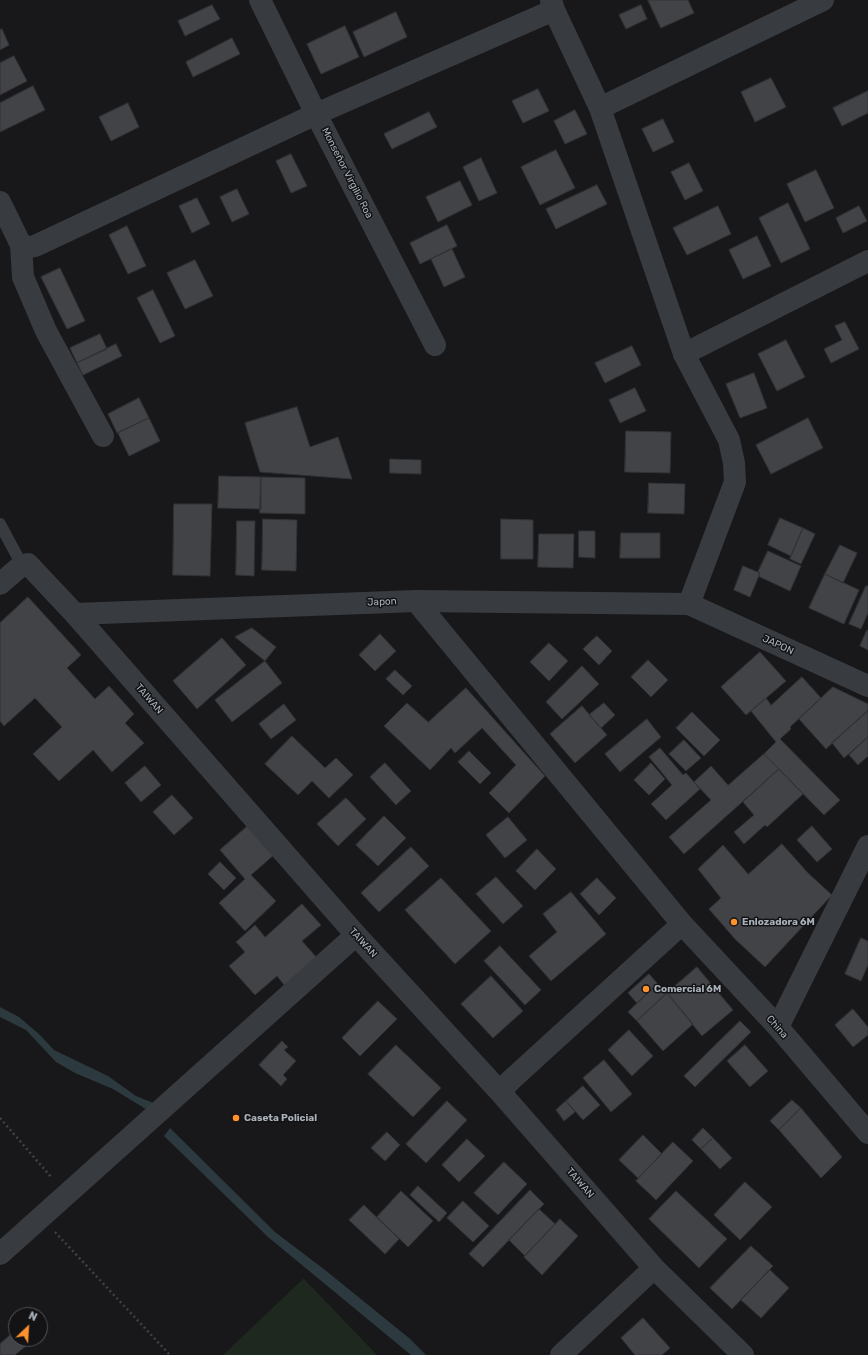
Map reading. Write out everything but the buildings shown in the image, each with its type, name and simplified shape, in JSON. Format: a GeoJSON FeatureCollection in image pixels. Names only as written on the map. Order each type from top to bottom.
{"type":"FeatureCollection","features":[{"type":"Feature","properties":{"kind":"street","name":"Monseñor Virgilio Roa"},"geometry":{"type":"LineString","coordinates":[[260,0],[316,114],[435,345]]}},
{"type":"Feature","properties":{"kind":"street"},"geometry":{"type":"LineString","coordinates":[[600,108],[823,0]]}},
{"type":"Feature","properties":{"kind":"street"},"geometry":{"type":"LineString","coordinates":[[21,245],[28,247],[36,246],[552,5],[600,108],[684,354],[728,440],[734,463],[735,482],[689,604]]}},
{"type":"Feature","properties":{"kind":"street"},"geometry":{"type":"LineString","coordinates":[[0,202],[21,245],[23,277],[46,331],[103,436]]}},
{"type":"Feature","properties":{"kind":"street"},"geometry":{"type":"LineString","coordinates":[[684,354],[868,261]]}},
{"type":"Feature","properties":{"kind":"street","name":"TAIWAN"},"geometry":{"type":"LineString","coordinates":[[22,565],[28,564],[75,614],[356,935],[500,1092],[654,1268],[743,1355]]}},
{"type":"Feature","properties":{"kind":"street"},"geometry":{"type":"LineString","coordinates":[[0,584],[22,565]]}},
{"type":"Feature","properties":{"kind":"street","name":"Japon"},"geometry":{"type":"LineString","coordinates":[[75,614],[416,601],[689,604]]}},
{"type":"Feature","properties":{"kind":"street","name":"China"},"geometry":{"type":"LineString","coordinates":[[416,601],[682,924],[778,1027],[868,1133]]}},
{"type":"Feature","properties":{"kind":"street","name":"JAPON"},"geometry":{"type":"LineString","coordinates":[[689,604],[868,686]]}},
{"type":"Feature","properties":{"kind":"street"},"geometry":{"type":"LineString","coordinates":[[778,1027],[868,846]]}},
{"type":"Feature","properties":{"kind":"street"},"geometry":{"type":"LineString","coordinates":[[500,1092],[510,1081],[682,924]]}},
{"type":"Feature","properties":{"kind":"street"},"geometry":{"type":"LineString","coordinates":[[0,1254],[356,935]]}},
{"type":"Feature","properties":{"kind":"street"},"geometry":{"type":"LineString","coordinates":[[561,1355],[654,1268]]}},
{"type":"Feature","properties":{"kind":"lane"},"geometry":{"type":"LineString","coordinates":[[0,524],[22,565]]}},
{"type":"Feature","properties":{"kind":"path"},"geometry":{"type":"LineString","coordinates":[[0,1118],[66,1195]]}},
{"type":"Feature","properties":{"kind":"path"},"geometry":{"type":"LineString","coordinates":[[42,1217],[170,1355]]}},
{"type":"Feature","properties":{"kind":"shaded area"},"geometry":{"type":"Polygon","coordinates":[[[0,1007],[19,1017],[39,1034],[54,1050],[108,1076],[136,1096],[156,1104],[149,1111],[113,1089],[75,1073],[56,1062],[26,1030],[0,1017],[0,1007]]]}},
{"type":"Feature","properties":{"kind":"shaded area"},"geometry":{"type":"Polygon","coordinates":[[[170,1128],[275,1232],[325,1270],[409,1338],[426,1355],[411,1355],[268,1237],[164,1136],[170,1128]]]}},
{"type":"Feature","properties":{"kind":"shaded area"},"geometry":{"type":"Polygon","coordinates":[[[303,1279],[377,1355],[223,1355],[303,1279]]]}},
{"type":"Feature","properties":{"kind":"place","name":"Enlozadora 6M"},"geometry":{"type":"Point","coordinates":[734,922]}},
{"type":"Feature","properties":{"kind":"place","name":"Comercial 6M"},"geometry":{"type":"Point","coordinates":[646,989]}},
{"type":"Feature","properties":{"kind":"place","name":"Caseta Policial"},"geometry":{"type":"Point","coordinates":[236,1118]}}]}
